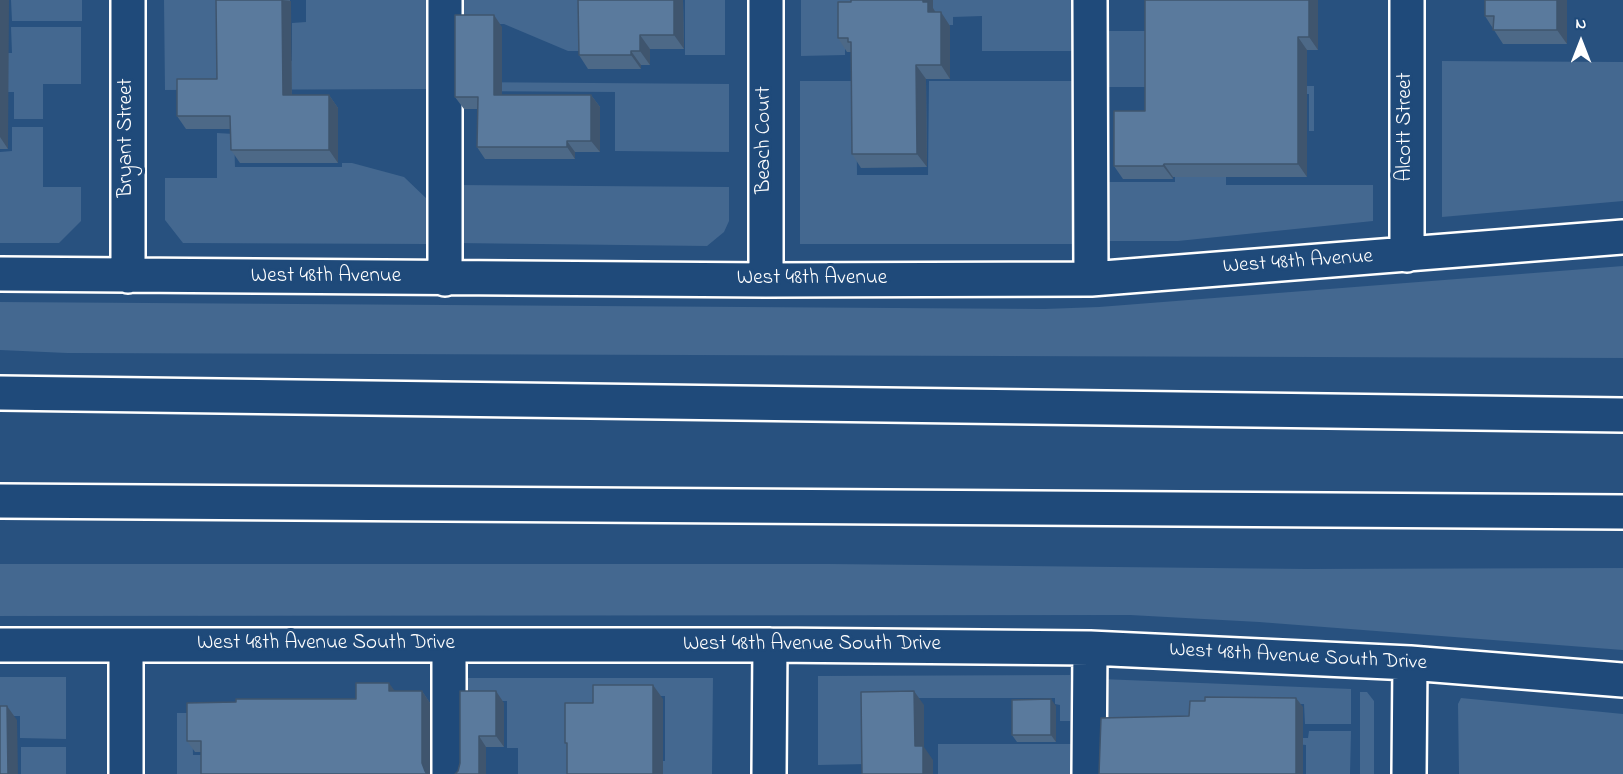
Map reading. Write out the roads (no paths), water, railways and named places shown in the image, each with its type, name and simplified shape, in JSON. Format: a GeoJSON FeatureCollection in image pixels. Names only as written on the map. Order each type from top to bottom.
{"type":"FeatureCollection","features":[{"type":"Feature","properties":{"kind":"main road","name":"Bryant Street"},"geometry":{"type":"LineString","coordinates":[[128,0],[128,276]]}},
{"type":"Feature","properties":{"kind":"main road"},"geometry":{"type":"LineString","coordinates":[[445,0],[445,279]]}},
{"type":"Feature","properties":{"kind":"main road","name":"Beach Court"},"geometry":{"type":"LineString","coordinates":[[766,0],[766,280]]}},
{"type":"Feature","properties":{"kind":"main road"},"geometry":{"type":"LineString","coordinates":[[1090,0],[1091,279]]}},
{"type":"Feature","properties":{"kind":"main road","name":"Alcott Street"},"geometry":{"type":"LineString","coordinates":[[1407,0],[1407,255]]}},
{"type":"Feature","properties":{"kind":"main road","name":"West 48th Avenue"},"geometry":{"type":"LineString","coordinates":[[0,274],[445,279],[1091,279],[1623,237]]}},
{"type":"Feature","properties":{"kind":"main road"},"geometry":{"type":"LineString","coordinates":[[0,393],[1623,415]]}},
{"type":"Feature","properties":{"kind":"main road"},"geometry":{"type":"LineString","coordinates":[[0,501],[1623,512]]}},
{"type":"Feature","properties":{"kind":"main road","name":"West 48th Avenue South Drive"},"geometry":{"type":"LineString","coordinates":[[0,645],[770,645],[1090,648],[1410,663],[1623,680]]}},
{"type":"Feature","properties":{"kind":"main road"},"geometry":{"type":"LineString","coordinates":[[126,645],[126,774]]}},
{"type":"Feature","properties":{"kind":"main road"},"geometry":{"type":"LineString","coordinates":[[449,645],[449,774]]}},
{"type":"Feature","properties":{"kind":"main road"},"geometry":{"type":"LineString","coordinates":[[769,774],[770,645]]}},
{"type":"Feature","properties":{"kind":"main road"},"geometry":{"type":"LineString","coordinates":[[1089,774],[1090,648]]}},
{"type":"Feature","properties":{"kind":"main road"},"geometry":{"type":"LineString","coordinates":[[1409,774],[1410,663]]}}]}
